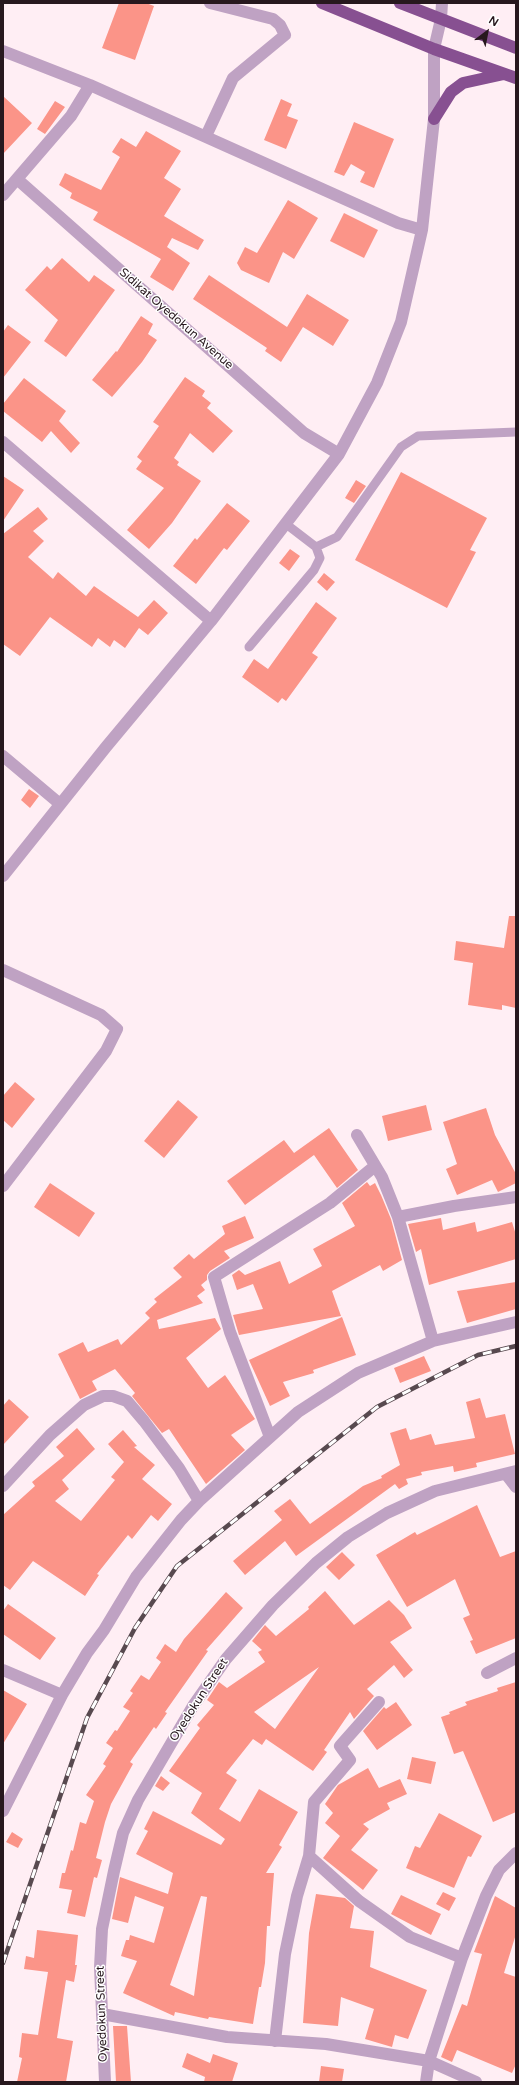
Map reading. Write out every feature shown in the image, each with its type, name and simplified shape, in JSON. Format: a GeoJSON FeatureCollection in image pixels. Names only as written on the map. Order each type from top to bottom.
{"type":"FeatureCollection","features":[{"type":"Feature","properties":{"kind":"highway"},"geometry":{"type":"LineString","coordinates":[[322,3],[434,49],[510,76]]}},
{"type":"Feature","properties":{"kind":"highway"},"geometry":{"type":"LineString","coordinates":[[400,3],[516,48]]}},
{"type":"Feature","properties":{"kind":"highway"},"geometry":{"type":"LineString","coordinates":[[434,119],[451,92],[463,83],[510,76]]}},
{"type":"Feature","properties":{"kind":"street"},"geometry":{"type":"LineString","coordinates":[[206,136],[233,78],[285,35],[280,25],[273,19],[210,3]]}},
{"type":"Feature","properties":{"kind":"street"},"geometry":{"type":"LineString","coordinates":[[3,876],[60,804],[211,621],[286,524],[339,454],[377,383],[401,322],[422,230],[434,119],[434,49],[441,19],[442,3]]}},
{"type":"Feature","properties":{"kind":"street"},"geometry":{"type":"LineString","coordinates":[[3,51],[90,85],[398,223],[422,230]]}},
{"type":"Feature","properties":{"kind":"street"},"geometry":{"type":"LineString","coordinates":[[3,195],[71,116],[90,85]]}},
{"type":"Feature","properties":{"kind":"street","name":"Sidikat Oyedokun Avenue"},"geometry":{"type":"LineString","coordinates":[[17,179],[304,433],[339,454]]}},
{"type":"Feature","properties":{"kind":"street"},"geometry":{"type":"LineString","coordinates":[[3,442],[211,621]]}},
{"type":"Feature","properties":{"kind":"street"},"geometry":{"type":"LineString","coordinates":[[3,756],[60,804]]}},
{"type":"Feature","properties":{"kind":"street"},"geometry":{"type":"LineString","coordinates":[[3,970],[101,1014],[117,1029],[106,1051],[3,1186]]}},
{"type":"Feature","properties":{"kind":"street"},"geometry":{"type":"LineString","coordinates":[[357,1136],[382,1177],[398,1217],[433,1341]]}},
{"type":"Feature","properties":{"kind":"street"},"geometry":{"type":"LineString","coordinates":[[270,1437],[230,1332],[214,1277],[330,1203],[375,1166]]}},
{"type":"Feature","properties":{"kind":"street"},"geometry":{"type":"LineString","coordinates":[[398,1217],[516,1197]]}},
{"type":"Feature","properties":{"kind":"street"},"geometry":{"type":"LineString","coordinates":[[3,1811],[62,1695],[87,1653],[104,1630],[136,1576],[181,1520],[199,1501],[298,1412],[358,1373],[433,1341],[516,1322]]}},
{"type":"Feature","properties":{"kind":"street"},"geometry":{"type":"LineString","coordinates":[[3,1486],[50,1435],[84,1405],[102,1396],[113,1396],[127,1401],[144,1420],[179,1468],[199,1501]]}},
{"type":"Feature","properties":{"kind":"street"},"geometry":{"type":"LineString","coordinates":[[511,1473],[516,1487]]}},
{"type":"Feature","properties":{"kind":"street","name":"Oyedokun Street"},"geometry":{"type":"LineString","coordinates":[[105,2082],[100,1967],[102,1929],[123,1833],[163,1756],[193,1706],[226,1659],[273,1605],[316,1563],[348,1537],[387,1513],[434,1491],[511,1473]]}},
{"type":"Feature","properties":{"kind":"street"},"geometry":{"type":"LineString","coordinates":[[487,1674],[516,1658]]}},
{"type":"Feature","properties":{"kind":"street"},"geometry":{"type":"LineString","coordinates":[[3,1670],[62,1695]]}},
{"type":"Feature","properties":{"kind":"street"},"geometry":{"type":"LineString","coordinates":[[275,2041],[285,1954],[297,1896],[310,1856],[314,1802],[350,1760],[340,1746],[379,1702]]}},
{"type":"Feature","properties":{"kind":"street"},"geometry":{"type":"LineString","coordinates":[[426,2082],[429,2061],[462,1958],[486,1896],[499,1870],[516,1853]]}},
{"type":"Feature","properties":{"kind":"street"},"geometry":{"type":"LineString","coordinates":[[310,1856],[359,1901],[410,1937],[462,1958]]}},
{"type":"Feature","properties":{"kind":"street"},"geometry":{"type":"LineString","coordinates":[[102,2014],[227,2036],[326,2044],[429,2061],[476,2082]]}},
{"type":"Feature","properties":{"kind":"lane"},"geometry":{"type":"LineString","coordinates":[[316,548],[337,537],[401,447],[418,436],[516,432]]}},
{"type":"Feature","properties":{"kind":"lane"},"geometry":{"type":"LineString","coordinates":[[249,648],[314,570],[320,558],[316,548],[286,524]]}},
{"type":"Feature","properties":{"kind":"building"},"geometry":{"type":"Polygon","coordinates":[[[119,3],[146,3],[154,6],[135,60],[102,48],[119,3]]]}},
{"type":"Feature","properties":{"kind":"building"},"geometry":{"type":"Polygon","coordinates":[[[3,96],[32,123],[3,154],[3,96]]]}},
{"type":"Feature","properties":{"kind":"building"},"geometry":{"type":"Polygon","coordinates":[[[281,99],[292,104],[287,116],[298,120],[286,149],[264,140],[281,99]]]}},
{"type":"Feature","properties":{"kind":"building"},"geometry":{"type":"Polygon","coordinates":[[[55,101],[65,107],[45,134],[37,129],[55,101]]]}},
{"type":"Feature","properties":{"kind":"building"},"geometry":{"type":"Polygon","coordinates":[[[354,122],[394,139],[374,188],[360,182],[365,172],[351,164],[344,176],[334,172],[354,122]]]}},
{"type":"Feature","properties":{"kind":"building"},"geometry":{"type":"Polygon","coordinates":[[[146,131],[181,151],[164,178],[181,189],[164,216],[204,240],[198,250],[172,238],[167,247],[190,263],[173,291],[150,277],[161,259],[93,220],[98,212],[70,198],[72,193],[59,185],[65,173],[101,190],[120,157],[112,152],[121,138],[136,147],[146,131]]]}},
{"type":"Feature","properties":{"kind":"building"},"geometry":{"type":"Polygon","coordinates":[[[288,200],[318,218],[294,259],[283,252],[269,283],[241,270],[237,263],[245,247],[257,253],[288,200]]]}},
{"type":"Feature","properties":{"kind":"building"},"geometry":{"type":"Polygon","coordinates":[[[344,213],[378,230],[364,258],[330,241],[344,213]]]}},
{"type":"Feature","properties":{"kind":"building"},"geometry":{"type":"Polygon","coordinates":[[[62,258],[89,282],[94,275],[115,290],[66,357],[44,341],[58,320],[25,290],[47,266],[51,270],[62,258]]]}},
{"type":"Feature","properties":{"kind":"building"},"geometry":{"type":"Polygon","coordinates":[[[209,275],[287,327],[307,294],[349,320],[333,346],[303,327],[281,362],[265,351],[267,348],[193,299],[209,275]]]}},
{"type":"Feature","properties":{"kind":"building"},"geometry":{"type":"Polygon","coordinates":[[[141,316],[153,324],[148,334],[157,340],[142,362],[112,397],[92,380],[116,351],[117,352],[141,316]]]}},
{"type":"Feature","properties":{"kind":"building"},"geometry":{"type":"Polygon","coordinates":[[[8,325],[31,342],[3,378],[3,332],[8,325]]]}},
{"type":"Feature","properties":{"kind":"building"},"geometry":{"type":"Polygon","coordinates":[[[185,377],[205,391],[202,396],[211,403],[207,408],[233,431],[213,453],[190,433],[174,458],[179,462],[177,465],[201,481],[172,523],[149,549],[127,530],[164,488],[136,469],[142,461],[137,457],[159,426],[153,422],[185,377]]]}},
{"type":"Feature","properties":{"kind":"building"},"geometry":{"type":"Polygon","coordinates":[[[24,378],[66,411],[59,421],[80,443],[71,453],[51,431],[42,442],[3,411],[3,404],[24,378]]]}},
{"type":"Feature","properties":{"kind":"building"},"geometry":{"type":"Polygon","coordinates":[[[401,472],[487,518],[470,550],[476,552],[447,608],[355,560],[401,472]]]}},
{"type":"Feature","properties":{"kind":"building"},"geometry":{"type":"Polygon","coordinates":[[[3,476],[24,490],[3,521],[3,476]]]}},
{"type":"Feature","properties":{"kind":"building"},"geometry":{"type":"Polygon","coordinates":[[[356,480],[366,486],[354,503],[345,498],[356,480]]]}},
{"type":"Feature","properties":{"kind":"building"},"geometry":{"type":"Polygon","coordinates":[[[227,503],[250,521],[227,550],[224,548],[196,584],[173,566],[195,538],[197,540],[227,503]]]}},
{"type":"Feature","properties":{"kind":"building"},"geometry":{"type":"Polygon","coordinates":[[[38,507],[48,519],[33,531],[44,541],[28,557],[53,579],[58,572],[86,596],[94,586],[138,617],[154,600],[168,613],[148,635],[139,628],[125,648],[114,640],[110,647],[98,638],[92,647],[50,617],[20,656],[3,644],[3,534],[38,507]]]}},
{"type":"Feature","properties":{"kind":"building"},"geometry":{"type":"Polygon","coordinates":[[[290,549],[300,556],[289,571],[279,563],[290,549]]]}},
{"type":"Feature","properties":{"kind":"building"},"geometry":{"type":"Polygon","coordinates":[[[324,573],[335,582],[327,591],[317,582],[324,573]]]}},
{"type":"Feature","properties":{"kind":"building"},"geometry":{"type":"Polygon","coordinates":[[[316,602],[337,618],[312,653],[318,657],[286,701],[282,698],[278,703],[242,677],[254,659],[268,669],[316,602]]]}},
{"type":"Feature","properties":{"kind":"building"},"geometry":{"type":"Polygon","coordinates":[[[29,789],[39,796],[30,808],[21,800],[29,789]]]}},
{"type":"Feature","properties":{"kind":"building"},"geometry":{"type":"Polygon","coordinates":[[[509,916],[516,916],[516,1008],[502,1005],[502,1010],[468,1005],[473,963],[454,960],[456,941],[504,948],[509,916]]]}},
{"type":"Feature","properties":{"kind":"building"},"geometry":{"type":"Polygon","coordinates":[[[15,1082],[35,1099],[12,1128],[3,1120],[3,1096],[15,1082]]]}},
{"type":"Feature","properties":{"kind":"building"},"geometry":{"type":"Polygon","coordinates":[[[178,1100],[198,1117],[164,1158],[144,1141],[178,1100]]]}},
{"type":"Feature","properties":{"kind":"building"},"geometry":{"type":"Polygon","coordinates":[[[426,1105],[432,1130],[388,1141],[382,1116],[426,1105]]]}},
{"type":"Feature","properties":{"kind":"building"},"geometry":{"type":"Polygon","coordinates":[[[486,1108],[495,1135],[516,1174],[516,1183],[498,1192],[492,1180],[457,1195],[446,1169],[457,1164],[443,1122],[486,1108]]]}},
{"type":"Feature","properties":{"kind":"building"},"geometry":{"type":"Polygon","coordinates":[[[329,1128],[358,1170],[337,1188],[314,1155],[245,1205],[227,1181],[284,1140],[294,1153],[329,1128]]]}},
{"type":"Feature","properties":{"kind":"building"},"geometry":{"type":"Polygon","coordinates":[[[367,1182],[370,1186],[375,1183],[381,1195],[391,1219],[402,1260],[383,1271],[380,1265],[332,1291],[341,1316],[239,1335],[233,1315],[263,1309],[253,1284],[237,1290],[232,1275],[239,1270],[245,1275],[280,1261],[289,1284],[322,1266],[313,1249],[355,1226],[342,1203],[367,1182]]]}},
{"type":"Feature","properties":{"kind":"building"},"geometry":{"type":"Polygon","coordinates":[[[50,1183],[95,1213],[79,1237],[34,1207],[50,1183]]]}},
{"type":"Feature","properties":{"kind":"building"},"geometry":{"type":"Polygon","coordinates":[[[245,1216],[254,1238],[224,1251],[230,1258],[210,1271],[207,1275],[207,1280],[201,1285],[205,1290],[197,1296],[203,1303],[157,1320],[159,1329],[215,1318],[221,1329],[186,1358],[208,1388],[225,1375],[255,1419],[231,1435],[245,1450],[206,1484],[169,1429],[162,1433],[132,1396],[135,1393],[115,1369],[92,1381],[97,1390],[80,1399],[58,1354],[83,1342],[88,1352],[118,1339],[121,1345],[150,1318],[145,1313],[157,1302],[154,1299],[182,1277],[173,1268],[189,1254],[194,1259],[225,1234],[222,1226],[245,1216]]]}},
{"type":"Feature","properties":{"kind":"building"},"geometry":{"type":"Polygon","coordinates":[[[441,1218],[443,1230],[475,1222],[477,1232],[512,1222],[516,1235],[516,1259],[429,1285],[421,1249],[416,1252],[408,1224],[441,1218]]]}},
{"type":"Feature","properties":{"kind":"building"},"geometry":{"type":"Polygon","coordinates":[[[516,1282],[516,1309],[467,1323],[457,1291],[516,1282]]]}},
{"type":"Feature","properties":{"kind":"building"},"geometry":{"type":"Polygon","coordinates":[[[342,1317],[356,1355],[313,1370],[314,1373],[283,1382],[290,1396],[270,1406],[249,1360],[342,1317]]]}},
{"type":"Feature","properties":{"kind":"building"},"geometry":{"type":"Polygon","coordinates":[[[424,1356],[431,1371],[400,1383],[394,1368],[424,1356]]]}},
{"type":"Feature","properties":{"kind":"building"},"geometry":{"type":"Polygon","coordinates":[[[480,1398],[486,1418],[505,1414],[515,1454],[476,1463],[477,1467],[454,1472],[453,1466],[421,1472],[422,1475],[406,1479],[408,1484],[399,1489],[395,1484],[296,1556],[285,1541],[245,1575],[233,1561],[282,1520],[274,1511],[290,1499],[310,1524],[363,1486],[382,1478],[381,1476],[400,1465],[390,1433],[406,1428],[410,1440],[431,1434],[435,1445],[475,1438],[466,1402],[480,1398]]]}},
{"type":"Feature","properties":{"kind":"building"},"geometry":{"type":"Polygon","coordinates":[[[9,1399],[29,1417],[3,1445],[3,1406],[9,1399]]]}},
{"type":"Feature","properties":{"kind":"building"},"geometry":{"type":"Polygon","coordinates":[[[77,1428],[95,1449],[62,1480],[69,1489],[55,1501],[81,1521],[115,1480],[111,1477],[124,1462],[108,1444],[123,1430],[137,1446],[134,1447],[155,1465],[142,1479],[172,1504],[158,1521],[151,1515],[132,1539],[128,1535],[97,1574],[99,1575],[85,1596],[33,1561],[10,1590],[3,1585],[3,1515],[35,1486],[32,1482],[64,1456],[56,1447],[77,1428]]]}},
{"type":"Feature","properties":{"kind":"building"},"geometry":{"type":"Polygon","coordinates":[[[477,1505],[500,1557],[516,1551],[516,1638],[476,1654],[470,1641],[473,1640],[463,1618],[470,1615],[455,1579],[407,1607],[376,1555],[415,1532],[417,1535],[477,1505]]]}},
{"type":"Feature","properties":{"kind":"building"},"geometry":{"type":"Polygon","coordinates":[[[342,1552],[355,1565],[339,1580],[326,1567],[342,1552]]]}},
{"type":"Feature","properties":{"kind":"building"},"geometry":{"type":"Polygon","coordinates":[[[325,1591],[354,1625],[389,1600],[404,1615],[412,1628],[390,1642],[413,1670],[404,1678],[394,1665],[367,1689],[374,1696],[354,1719],[350,1712],[324,1750],[327,1752],[313,1771],[266,1739],[262,1745],[253,1739],[226,1773],[237,1780],[219,1809],[240,1822],[259,1789],[298,1812],[279,1845],[282,1847],[266,1873],[274,1873],[270,1926],[267,1926],[265,1963],[261,1987],[259,1987],[253,2024],[209,2017],[208,2019],[175,2012],[174,2016],[123,1993],[137,1961],[121,1956],[126,1940],[129,1940],[130,1935],[154,1943],[164,1907],[135,1896],[128,1923],[112,1919],[120,1877],[168,1894],[173,1873],[136,1854],[148,1831],[144,1829],[153,1811],[221,1845],[225,1839],[191,1813],[202,1793],[169,1771],[200,1728],[197,1725],[214,1705],[207,1700],[219,1682],[227,1688],[265,1662],[258,1652],[262,1650],[252,1641],[265,1625],[276,1636],[309,1609],[308,1607],[325,1591]],[[319,1667],[254,1712],[275,1729],[319,1667]],[[201,1896],[170,1985],[194,1996],[207,1897],[201,1896]]]}},
{"type":"Feature","properties":{"kind":"building"},"geometry":{"type":"Polygon","coordinates":[[[226,1592],[243,1608],[206,1650],[208,1651],[165,1712],[167,1713],[156,1729],[154,1727],[130,1762],[133,1764],[111,1804],[105,1822],[96,1858],[102,1860],[97,1878],[94,1877],[85,1917],[67,1913],[72,1890],[59,1888],[62,1873],[65,1873],[71,1850],[73,1851],[80,1822],[86,1824],[94,1801],[86,1795],[106,1766],[103,1764],[113,1748],[106,1743],[115,1730],[117,1731],[130,1711],[123,1707],[133,1693],[130,1691],[141,1675],[149,1680],[161,1662],[156,1658],[165,1644],[176,1652],[184,1639],[226,1592]]]}},
{"type":"Feature","properties":{"kind":"building"},"geometry":{"type":"Polygon","coordinates":[[[8,1604],[56,1638],[40,1660],[3,1634],[3,1611],[8,1604]]]}},
{"type":"Feature","properties":{"kind":"building"},"geometry":{"type":"Polygon","coordinates":[[[516,1682],[516,1812],[493,1822],[463,1751],[454,1754],[441,1717],[467,1705],[465,1702],[498,1691],[497,1688],[516,1682]]]}},
{"type":"Feature","properties":{"kind":"building"},"geometry":{"type":"Polygon","coordinates":[[[3,1690],[27,1704],[3,1744],[3,1690]]]}},
{"type":"Feature","properties":{"kind":"building"},"geometry":{"type":"Polygon","coordinates":[[[396,1702],[412,1725],[377,1750],[363,1731],[384,1707],[386,1709],[396,1702]]]}},
{"type":"Feature","properties":{"kind":"building"},"geometry":{"type":"Polygon","coordinates":[[[412,1757],[436,1762],[431,1784],[407,1779],[412,1757]]]}},
{"type":"Feature","properties":{"kind":"building"},"geometry":{"type":"Polygon","coordinates":[[[368,1768],[379,1788],[400,1779],[407,1794],[387,1803],[390,1809],[363,1824],[369,1829],[351,1850],[378,1870],[363,1890],[323,1858],[340,1836],[325,1823],[333,1813],[325,1804],[338,1785],[368,1768]]]}},
{"type":"Feature","properties":{"kind":"building"},"geometry":{"type":"Polygon","coordinates":[[[161,1776],[170,1783],[163,1791],[155,1786],[161,1776]]]}},
{"type":"Feature","properties":{"kind":"building"},"geometry":{"type":"Polygon","coordinates":[[[439,1813],[482,1836],[471,1857],[468,1856],[454,1888],[406,1868],[415,1846],[420,1848],[439,1813]]]}},
{"type":"Feature","properties":{"kind":"building"},"geometry":{"type":"Polygon","coordinates":[[[12,1832],[23,1839],[18,1848],[6,1842],[12,1832]]]}},
{"type":"Feature","properties":{"kind":"building"},"geometry":{"type":"Polygon","coordinates":[[[443,1892],[456,1898],[449,1911],[436,1904],[443,1892]]]}},
{"type":"Feature","properties":{"kind":"building"},"geometry":{"type":"Polygon","coordinates":[[[316,1894],[345,1898],[354,1906],[350,1928],[374,1931],[370,1967],[427,1990],[408,2039],[395,2035],[392,2047],[365,2039],[374,2009],[341,1997],[338,2026],[303,2023],[309,1933],[316,1894]]]}},
{"type":"Feature","properties":{"kind":"building"},"geometry":{"type":"Polygon","coordinates":[[[401,1895],[441,1914],[431,1935],[391,1914],[401,1895]]]}},
{"type":"Feature","properties":{"kind":"building"},"geometry":{"type":"Polygon","coordinates":[[[495,1896],[516,1908],[516,1934],[504,1973],[516,1977],[516,2064],[512,2073],[457,2050],[452,2062],[441,2057],[462,2004],[467,2006],[482,1954],[474,1952],[495,1896]]]}},
{"type":"Feature","properties":{"kind":"building"},"geometry":{"type":"Polygon","coordinates":[[[37,1930],[78,1935],[75,1965],[77,1965],[74,1982],[66,1980],[57,2038],[73,2041],[66,2082],[17,2082],[22,2058],[19,2057],[22,2033],[38,2035],[48,1972],[24,1969],[26,1956],[34,1958],[37,1930]]]}},
{"type":"Feature","properties":{"kind":"building"},"geometry":{"type":"Polygon","coordinates":[[[113,2026],[127,2026],[131,2082],[116,2082],[113,2026]]]}},
{"type":"Feature","properties":{"kind":"building"},"geometry":{"type":"Polygon","coordinates":[[[187,2053],[210,2063],[213,2054],[238,2063],[232,2082],[204,2082],[205,2077],[182,2067],[187,2053]]]}},
{"type":"Feature","properties":{"kind":"building"},"geometry":{"type":"Polygon","coordinates":[[[321,2066],[344,2069],[342,2082],[319,2082],[321,2066]]]}},
{"type":"Feature","properties":{"kind":"railway"},"geometry":{"type":"LineString","coordinates":[[3,1963],[87,1718],[135,1628],[177,1566],[377,1407],[478,1355],[516,1346]]}}]}
